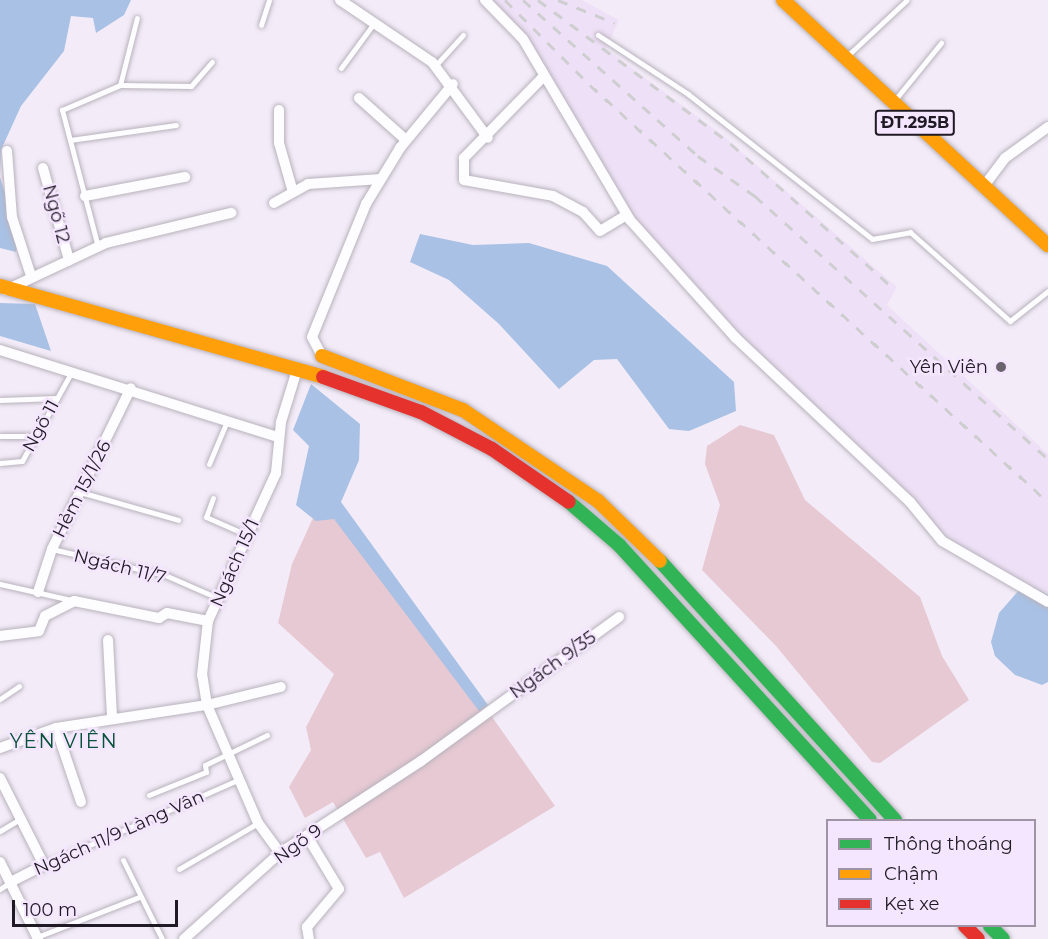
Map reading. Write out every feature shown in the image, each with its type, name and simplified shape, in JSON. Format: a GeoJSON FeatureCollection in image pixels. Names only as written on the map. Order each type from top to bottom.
{"type":"FeatureCollection","features":[{"type":"Feature","properties":{"kind":"street"},"geometry":{"type":"LineString","coordinates":[[340,0],[376,20],[435,66],[453,84],[488,138]]}},
{"type":"Feature","properties":{"kind":"street"},"geometry":{"type":"LineString","coordinates":[[485,0],[523,39],[627,215],[736,338],[910,502],[942,541],[1048,602]]}},
{"type":"Feature","properties":{"kind":"street","name":"ĐT.295B"},"geometry":{"type":"LineString","coordinates":[[783,0],[1048,246]]}},
{"type":"Feature","properties":{"kind":"street"},"geometry":{"type":"LineString","coordinates":[[544,76],[512,105],[488,138],[464,158],[464,180],[553,196],[583,212],[600,231],[627,215]]}},
{"type":"Feature","properties":{"kind":"street"},"geometry":{"type":"LineString","coordinates":[[453,84],[406,140],[381,179],[321,309],[312,337],[322,356],[386,376],[466,412],[565,475],[623,524],[894,819]]}},
{"type":"Feature","properties":{"kind":"street"},"geometry":{"type":"LineString","coordinates":[[359,98],[406,140]]}},
{"type":"Feature","properties":{"kind":"street"},"geometry":{"type":"LineString","coordinates":[[279,110],[279,143],[293,192]]}},
{"type":"Feature","properties":{"kind":"street"},"geometry":{"type":"LineString","coordinates":[[984,186],[1005,158],[1048,127]]}},
{"type":"Feature","properties":{"kind":"street"},"geometry":{"type":"LineString","coordinates":[[7,151],[12,217],[31,276]]}},
{"type":"Feature","properties":{"kind":"street","name":"Ngõ 12"},"geometry":{"type":"LineString","coordinates":[[43,168],[69,261]]}},
{"type":"Feature","properties":{"kind":"street"},"geometry":{"type":"LineString","coordinates":[[85,196],[185,177]]}},
{"type":"Feature","properties":{"kind":"street"},"geometry":{"type":"LineString","coordinates":[[274,203],[293,192],[343,178],[381,179]]}},
{"type":"Feature","properties":{"kind":"street"},"geometry":{"type":"LineString","coordinates":[[3,289],[98,247],[231,213]]}},
{"type":"Feature","properties":{"kind":"street"},"geometry":{"type":"LineString","coordinates":[[3,289],[297,370],[382,396],[456,429],[594,521],[869,819]]}},
{"type":"Feature","properties":{"kind":"street"},"geometry":{"type":"LineString","coordinates":[[0,350],[229,418],[278,437]]}},
{"type":"Feature","properties":{"kind":"street","name":"Ngách 15/1"},"geometry":{"type":"LineString","coordinates":[[280,854],[258,823],[207,705],[202,675],[208,621],[221,599],[245,534],[276,473],[278,437],[297,370]]}},
{"type":"Feature","properties":{"kind":"street","name":"Hẻm 15/1/26"},"geometry":{"type":"LineString","coordinates":[[38,592],[52,549],[131,388]]}},
{"type":"Feature","properties":{"kind":"street"},"geometry":{"type":"LineString","coordinates":[[456,429],[466,412]]}},
{"type":"Feature","properties":{"kind":"street"},"geometry":{"type":"LineString","coordinates":[[0,636],[39,631],[45,616],[74,601],[159,618],[167,612],[208,621]]}},
{"type":"Feature","properties":{"kind":"street","name":"Ngách 9/35"},"geometry":{"type":"LineString","coordinates":[[422,761],[619,617]]}},
{"type":"Feature","properties":{"kind":"street"},"geometry":{"type":"LineString","coordinates":[[108,640],[112,717]]}},
{"type":"Feature","properties":{"kind":"street"},"geometry":{"type":"LineString","coordinates":[[0,748],[56,728],[112,717],[207,705],[281,687]]}},
{"type":"Feature","properties":{"kind":"street"},"geometry":{"type":"LineString","coordinates":[[56,728],[81,802]]}},
{"type":"Feature","properties":{"kind":"street","name":"Ngõ 9"},"geometry":{"type":"LineString","coordinates":[[184,939],[280,854],[422,761]]}},
{"type":"Feature","properties":{"kind":"street"},"geometry":{"type":"LineString","coordinates":[[0,778],[44,865]]}},
{"type":"Feature","properties":{"kind":"street"},"geometry":{"type":"LineString","coordinates":[[307,836],[339,889],[307,927],[309,939]]}},
{"type":"Feature","properties":{"kind":"street"},"geometry":{"type":"LineString","coordinates":[[0,862],[13,880],[10,885],[38,938]]}},
{"type":"Feature","properties":{"kind":"street","name":"Ngách 11/9 Làng Vân"},"geometry":{"type":"LineString","coordinates":[[13,880],[44,865]]}},
{"type":"Feature","properties":{"kind":"street"},"geometry":{"type":"LineString","coordinates":[[966,927],[978,939]]}},
{"type":"Feature","properties":{"kind":"street"},"geometry":{"type":"LineString","coordinates":[[991,927],[1003,939]]}},
{"type":"Feature","properties":{"kind":"lane"},"geometry":{"type":"LineString","coordinates":[[261,25],[269,0]]}},
{"type":"Feature","properties":{"kind":"lane"},"geometry":{"type":"LineString","coordinates":[[845,58],[907,0]]}},
{"type":"Feature","properties":{"kind":"lane"},"geometry":{"type":"LineString","coordinates":[[120,85],[137,18]]}},
{"type":"Feature","properties":{"kind":"lane"},"geometry":{"type":"LineString","coordinates":[[341,68],[376,20]]}},
{"type":"Feature","properties":{"kind":"lane"},"geometry":{"type":"LineString","coordinates":[[435,66],[463,35]]}},
{"type":"Feature","properties":{"kind":"lane"},"geometry":{"type":"LineString","coordinates":[[598,35],[688,94],[872,239],[910,232],[1010,321],[1048,291]]}},
{"type":"Feature","properties":{"kind":"lane"},"geometry":{"type":"LineString","coordinates":[[893,102],[941,43]]}},
{"type":"Feature","properties":{"kind":"lane"},"geometry":{"type":"LineString","coordinates":[[98,247],[62,110],[120,85],[191,86],[212,62]]}},
{"type":"Feature","properties":{"kind":"lane"},"geometry":{"type":"LineString","coordinates":[[70,140],[176,125]]}},
{"type":"Feature","properties":{"kind":"lane","name":"Ngõ 11"},"geometry":{"type":"LineString","coordinates":[[0,463],[22,461],[72,371]]}},
{"type":"Feature","properties":{"kind":"lane"},"geometry":{"type":"LineString","coordinates":[[0,400],[57,398]]}},
{"type":"Feature","properties":{"kind":"lane"},"geometry":{"type":"LineString","coordinates":[[209,464],[229,418]]}},
{"type":"Feature","properties":{"kind":"lane"},"geometry":{"type":"LineString","coordinates":[[0,436],[36,436]]}},
{"type":"Feature","properties":{"kind":"lane"},"geometry":{"type":"LineString","coordinates":[[80,492],[178,520]]}},
{"type":"Feature","properties":{"kind":"lane"},"geometry":{"type":"LineString","coordinates":[[213,498],[206,517],[245,534]]}},
{"type":"Feature","properties":{"kind":"lane","name":"Ngách 11/7"},"geometry":{"type":"LineString","coordinates":[[52,549],[165,575],[221,599]]}},
{"type":"Feature","properties":{"kind":"lane"},"geometry":{"type":"LineString","coordinates":[[0,584],[74,601]]}},
{"type":"Feature","properties":{"kind":"lane"},"geometry":{"type":"LineString","coordinates":[[0,699],[19,686]]}},
{"type":"Feature","properties":{"kind":"lane"},"geometry":{"type":"LineString","coordinates":[[149,795],[206,772],[205,765],[267,735]]}},
{"type":"Feature","properties":{"kind":"lane","name":"Ngách 11/9 Làng Vân"},"geometry":{"type":"LineString","coordinates":[[44,865],[240,779]]}},
{"type":"Feature","properties":{"kind":"lane"},"geometry":{"type":"LineString","coordinates":[[0,831],[22,818]]}},
{"type":"Feature","properties":{"kind":"lane"},"geometry":{"type":"LineString","coordinates":[[179,869],[258,823]]}},
{"type":"Feature","properties":{"kind":"lane"},"geometry":{"type":"LineString","coordinates":[[123,860],[139,897],[162,939]]}},
{"type":"Feature","properties":{"kind":"lane","name":"Ngách 11/9 Làng Vân"},"geometry":{"type":"LineString","coordinates":[[0,889],[13,880]]}},
{"type":"Feature","properties":{"kind":"lane"},"geometry":{"type":"LineString","coordinates":[[38,938],[139,897]]}},
{"type":"Feature","properties":{"kind":"shaded area"},"geometry":{"type":"Polygon","coordinates":[[[488,0],[582,0],[619,20],[606,49],[721,134],[897,287],[887,305],[1048,454],[1048,593],[982,564],[935,527],[739,335],[630,217],[558,95],[488,0]]]}},
{"type":"Feature","properties":{"kind":"shaded area"},"geometry":{"type":"Polygon","coordinates":[[[740,425],[774,435],[805,500],[920,597],[942,656],[969,700],[880,763],[872,762],[776,646],[702,570],[720,505],[705,464],[707,446],[740,425]]]}},
{"type":"Feature","properties":{"kind":"shaded area"},"geometry":{"type":"Polygon","coordinates":[[[328,485],[555,806],[404,898],[380,852],[366,858],[333,802],[305,818],[289,787],[311,750],[306,727],[334,674],[278,623],[292,564],[328,485]]]}},
{"type":"Feature","properties":{"kind":"water"},"geometry":{"type":"Polygon","coordinates":[[[0,0],[131,0],[124,15],[96,33],[93,18],[71,16],[64,51],[21,106],[1,150],[0,177],[0,0]]]}},
{"type":"Feature","properties":{"kind":"water"},"geometry":{"type":"Polygon","coordinates":[[[0,177],[18,237],[16,252],[0,248],[0,177]]]}},
{"type":"Feature","properties":{"kind":"water"},"geometry":{"type":"Polygon","coordinates":[[[420,234],[473,245],[529,243],[607,266],[734,382],[736,411],[689,431],[669,429],[617,359],[594,360],[559,389],[499,324],[449,280],[410,262],[420,234]]]}},
{"type":"Feature","properties":{"kind":"water"},"geometry":{"type":"Polygon","coordinates":[[[0,303],[35,304],[51,351],[0,336],[0,303]]]}},
{"type":"Feature","properties":{"kind":"water"},"geometry":{"type":"Polygon","coordinates":[[[311,384],[360,424],[359,460],[341,502],[488,705],[479,711],[334,519],[316,521],[296,505],[309,446],[293,430],[311,384]]]}},
{"type":"Feature","properties":{"kind":"water"},"geometry":{"type":"Polygon","coordinates":[[[1033,587],[1048,595],[1048,682],[1042,685],[1015,675],[995,656],[991,642],[999,613],[1019,590],[1033,587]]]}},
{"type":"Feature","properties":{"kind":"railway"},"geometry":{"type":"LineString","coordinates":[[505,0],[590,85],[1048,502]]}},
{"type":"Feature","properties":{"kind":"railway"},"geometry":{"type":"LineString","coordinates":[[523,0],[698,156],[755,196],[1048,459]]}},
{"type":"Feature","properties":{"kind":"railway"},"geometry":{"type":"LineString","coordinates":[[538,0],[731,144],[891,286]]}},
{"type":"Feature","properties":{"kind":"railway"},"geometry":{"type":"LineString","coordinates":[[558,0],[615,23]]}},
{"type":"Feature","properties":{"kind":"traffic: fast"},"geometry":{"type":"LineString","coordinates":[[569,502],[619,545],[869,819]]}},
{"type":"Feature","properties":{"kind":"traffic: fast"},"geometry":{"type":"LineString","coordinates":[[660,561],[894,819]]}},
{"type":"Feature","properties":{"kind":"traffic: fast"},"geometry":{"type":"LineString","coordinates":[[991,927],[1003,939]]}},
{"type":"Feature","properties":{"kind":"traffic: slow"},"geometry":{"type":"LineString","coordinates":[[783,0],[1048,245]]}},
{"type":"Feature","properties":{"kind":"traffic: slow"},"geometry":{"type":"LineString","coordinates":[[0,286],[323,377]]}},
{"type":"Feature","properties":{"kind":"traffic: slow"},"geometry":{"type":"LineString","coordinates":[[322,356],[463,410],[598,501],[660,561]]}},
{"type":"Feature","properties":{"kind":"traffic: jam"},"geometry":{"type":"LineString","coordinates":[[323,377],[421,412],[492,449],[569,502]]}},
{"type":"Feature","properties":{"kind":"traffic: jam"},"geometry":{"type":"LineString","coordinates":[[966,927],[978,939]]}},
{"type":"Feature","properties":{"kind":"place","name":"Yên Viên"},"geometry":{"type":"Point","coordinates":[1001,367]}},
{"type":"Feature","properties":{"kind":"district","name":"YÊN VIÊN"},"geometry":{"type":"Point","coordinates":[64,741]}}]}
